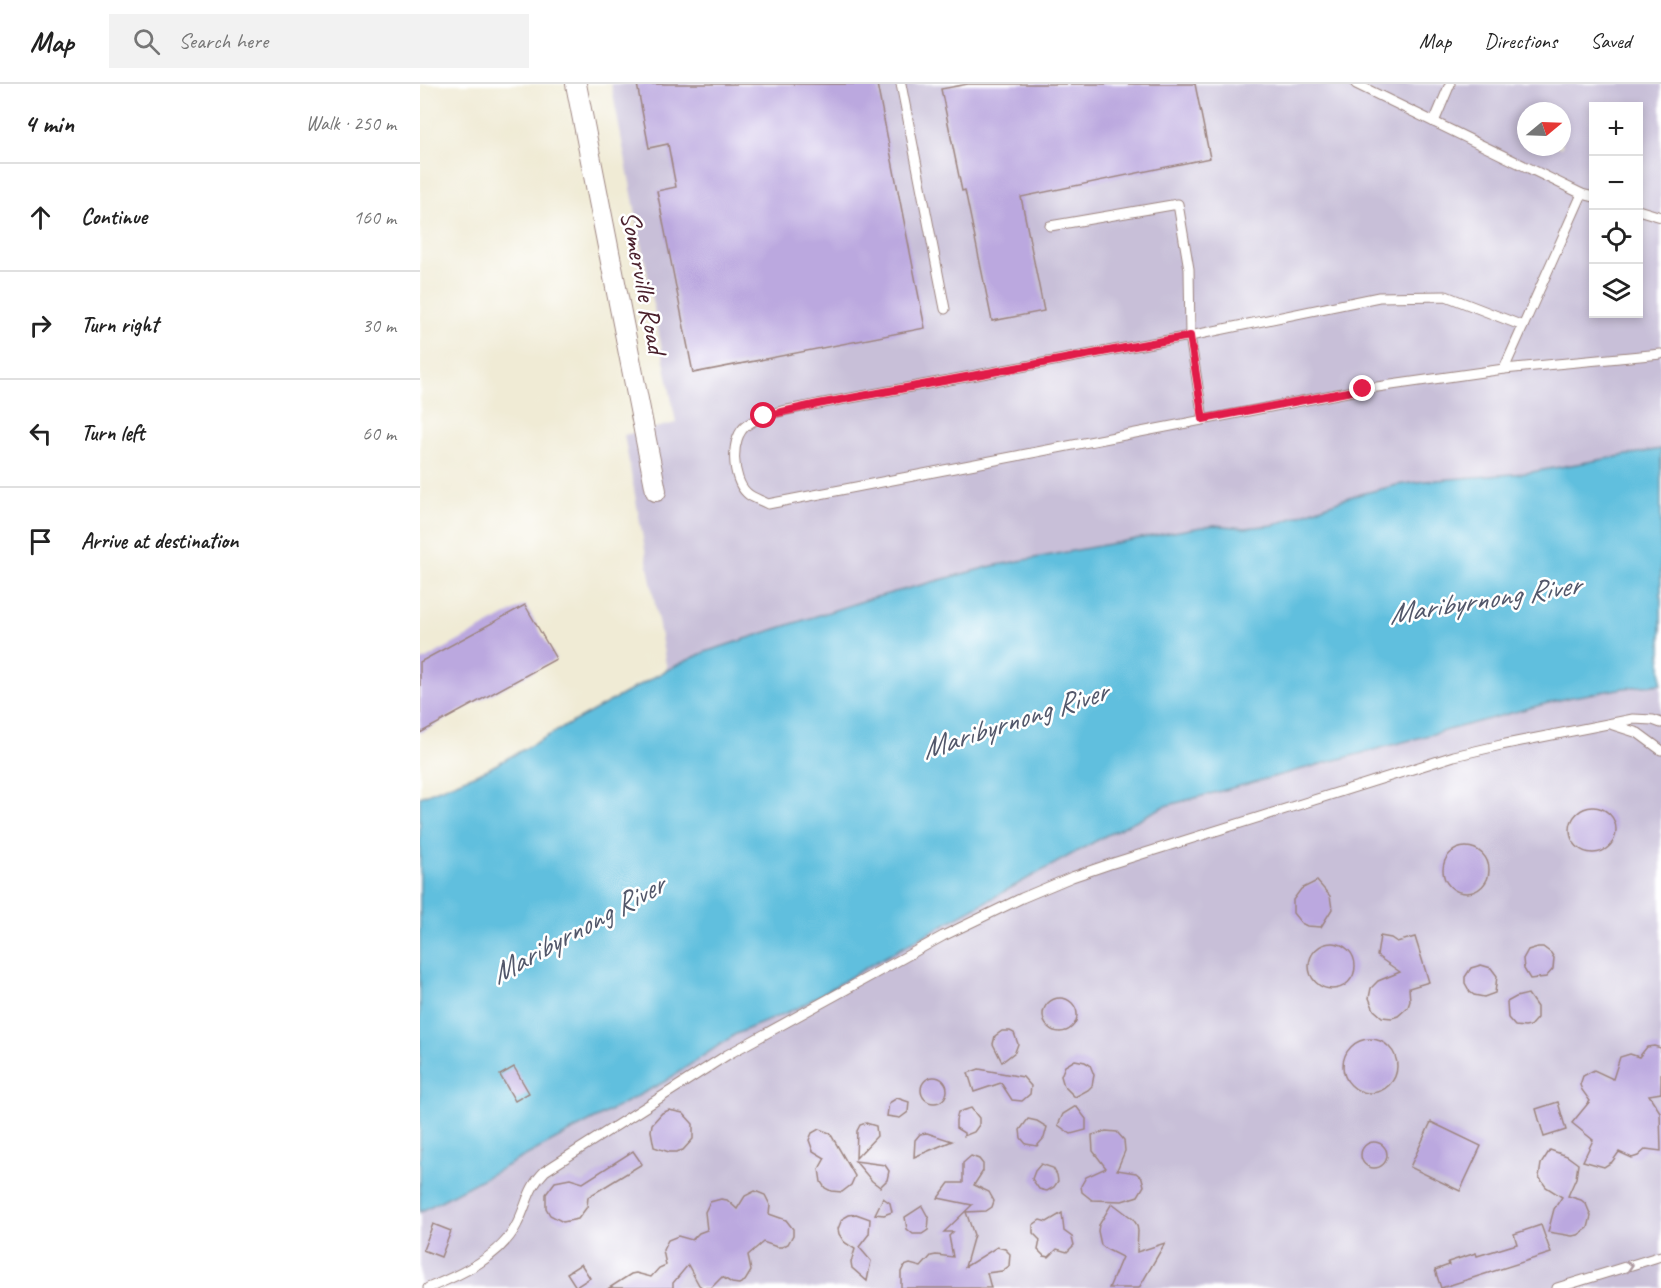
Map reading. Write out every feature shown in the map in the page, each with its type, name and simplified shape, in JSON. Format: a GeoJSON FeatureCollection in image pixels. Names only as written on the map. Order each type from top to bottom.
{"type":"FeatureCollection","features":[{"type":"Feature","properties":{"kind":"street","name":"Somerville Road"},"geometry":{"type":"LineString","coordinates":[[576,84],[656,491]]}},
{"type":"Feature","properties":{"kind":"lane"},"geometry":{"type":"LineString","coordinates":[[901,84],[945,309]]}},
{"type":"Feature","properties":{"kind":"lane"},"geometry":{"type":"LineString","coordinates":[[1356,84],[1589,196]]}},
{"type":"Feature","properties":{"kind":"lane"},"geometry":{"type":"LineString","coordinates":[[1434,122],[1450,84]]}},
{"type":"Feature","properties":{"kind":"lane"},"geometry":{"type":"LineString","coordinates":[[1503,369],[1582,194]]}},
{"type":"Feature","properties":{"kind":"lane"},"geometry":{"type":"LineString","coordinates":[[1050,226],[1178,204],[1189,269],[1190,336],[1203,419]]}},
{"type":"Feature","properties":{"kind":"lane"},"geometry":{"type":"LineString","coordinates":[[1643,212],[1661,217]]}},
{"type":"Feature","properties":{"kind":"lane"},"geometry":{"type":"LineString","coordinates":[[1523,326],[1446,296],[1379,297],[1190,336],[830,401],[764,416],[744,426],[734,446],[734,467],[746,493],[768,504],[1363,389],[1503,369],[1661,354]]}},
{"type":"Feature","properties":{"kind":"lane"},"geometry":{"type":"LineString","coordinates":[[428,1288],[493,1255],[510,1239],[534,1182],[545,1171],[727,1055],[943,936],[1023,898],[1091,871],[1454,756],[1633,719],[1653,720],[1661,723]]}},
{"type":"Feature","properties":{"kind":"lane"},"geometry":{"type":"LineString","coordinates":[[1611,724],[1638,733],[1661,750]]}},
{"type":"Feature","properties":{"kind":"lane"},"geometry":{"type":"LineString","coordinates":[[1557,1288],[1661,1256]]}},
{"type":"Feature","properties":{"kind":"shaded area"},"geometry":{"type":"Polygon","coordinates":[[[611,84],[1661,84],[1661,449],[1526,473],[1397,485],[1349,497],[1274,525],[1245,528],[1214,525],[992,566],[869,599],[705,652],[667,670],[624,435],[676,423],[611,84]]]}},
{"type":"Feature","properties":{"kind":"shaded area"},"geometry":{"type":"Polygon","coordinates":[[[1661,684],[1661,1288],[420,1288],[420,1212],[664,1082],[736,1034],[800,1007],[869,966],[1105,836],[1165,806],[1567,698],[1661,684]]]}},
{"type":"Feature","properties":{"kind":"water","name":"Maribyrnong River"},"geometry":{"type":"Polygon","coordinates":[[[1661,449],[1661,684],[1567,698],[1165,806],[1105,836],[869,966],[800,1007],[736,1034],[664,1082],[420,1212],[420,797],[488,769],[667,670],[705,652],[869,599],[992,566],[1179,531],[1214,525],[1245,528],[1274,525],[1349,497],[1397,485],[1526,473],[1661,449]]]}},
{"type":"Feature","properties":{"kind":"building"},"geometry":{"type":"Polygon","coordinates":[[[637,84],[877,84],[925,328],[693,373],[657,191],[676,187],[668,144],[649,148],[637,84]]]}},
{"type":"Feature","properties":{"kind":"building"},"geometry":{"type":"Polygon","coordinates":[[[968,84],[1195,84],[1210,158],[1021,197],[1044,311],[992,321],[941,89],[968,84]]]}},
{"type":"Feature","properties":{"kind":"building"},"geometry":{"type":"Polygon","coordinates":[[[525,605],[556,659],[420,733],[420,662],[525,605]]]}},
{"type":"Feature","properties":{"kind":"building"},"geometry":{"type":"Polygon","coordinates":[[[1593,807],[1609,814],[1616,830],[1609,846],[1593,853],[1577,846],[1570,830],[1577,814],[1593,807]]]}},
{"type":"Feature","properties":{"kind":"building"},"geometry":{"type":"Polygon","coordinates":[[[1466,847],[1482,854],[1489,870],[1482,886],[1466,893],[1450,886],[1443,870],[1450,854],[1466,847]]]}},
{"type":"Feature","properties":{"kind":"building"},"geometry":{"type":"Polygon","coordinates":[[[1317,881],[1330,896],[1332,909],[1321,927],[1301,923],[1293,913],[1293,900],[1301,889],[1317,881]]]}},
{"type":"Feature","properties":{"kind":"building"},"geometry":{"type":"Polygon","coordinates":[[[1380,936],[1397,942],[1415,937],[1429,982],[1409,988],[1408,1007],[1392,1018],[1382,1017],[1374,1010],[1369,998],[1371,988],[1378,981],[1400,972],[1377,956],[1380,936]]]}},
{"type":"Feature","properties":{"kind":"building"},"geometry":{"type":"Polygon","coordinates":[[[1332,943],[1348,950],[1355,966],[1348,982],[1332,989],[1316,982],[1309,966],[1316,950],[1332,943]]]}},
{"type":"Feature","properties":{"kind":"building"},"geometry":{"type":"Polygon","coordinates":[[[1543,947],[1551,953],[1554,958],[1553,969],[1546,977],[1530,979],[1524,969],[1523,959],[1528,950],[1543,947]]]}},
{"type":"Feature","properties":{"kind":"building"},"geometry":{"type":"Polygon","coordinates":[[[1481,965],[1491,968],[1497,976],[1495,993],[1484,997],[1474,995],[1465,983],[1465,977],[1471,968],[1481,965]]]}},
{"type":"Feature","properties":{"kind":"building"},"geometry":{"type":"Polygon","coordinates":[[[1528,994],[1537,1007],[1537,1018],[1530,1026],[1515,1026],[1508,1018],[1507,1002],[1528,994]]]}},
{"type":"Feature","properties":{"kind":"building"},"geometry":{"type":"Polygon","coordinates":[[[1060,998],[1072,1003],[1077,1015],[1072,1027],[1060,1032],[1048,1027],[1043,1015],[1048,1003],[1060,998]]]}},
{"type":"Feature","properties":{"kind":"building"},"geometry":{"type":"Polygon","coordinates":[[[1002,1031],[1014,1033],[1018,1044],[1015,1052],[1002,1062],[993,1044],[995,1036],[1002,1031]]]}},
{"type":"Feature","properties":{"kind":"building"},"geometry":{"type":"Polygon","coordinates":[[[1365,1039],[1375,1039],[1385,1043],[1393,1051],[1397,1066],[1393,1081],[1385,1089],[1375,1093],[1365,1093],[1355,1089],[1347,1081],[1343,1071],[1343,1061],[1347,1051],[1355,1043],[1365,1039]]]}},
{"type":"Feature","properties":{"kind":"building"},"geometry":{"type":"Polygon","coordinates":[[[1647,1047],[1661,1048],[1661,1093],[1649,1095],[1660,1112],[1661,1151],[1646,1149],[1632,1158],[1619,1152],[1612,1162],[1604,1167],[1583,1161],[1593,1140],[1572,1123],[1590,1101],[1580,1085],[1583,1076],[1594,1070],[1613,1079],[1620,1057],[1630,1054],[1639,1057],[1647,1047]]]}},
{"type":"Feature","properties":{"kind":"building"},"geometry":{"type":"Polygon","coordinates":[[[1075,1060],[1090,1065],[1094,1075],[1092,1086],[1075,1097],[1064,1086],[1061,1076],[1065,1066],[1075,1060]]]}},
{"type":"Feature","properties":{"kind":"building"},"geometry":{"type":"Polygon","coordinates":[[[514,1067],[529,1093],[515,1101],[500,1075],[514,1067]]]}},
{"type":"Feature","properties":{"kind":"building"},"geometry":{"type":"Polygon","coordinates":[[[979,1069],[1023,1077],[1031,1086],[1030,1094],[1022,1101],[1012,1100],[1001,1083],[974,1092],[968,1073],[979,1069]]]}},
{"type":"Feature","properties":{"kind":"building"},"geometry":{"type":"Polygon","coordinates":[[[934,1077],[943,1081],[947,1090],[943,1099],[934,1103],[925,1099],[921,1090],[925,1081],[934,1077]]]}},
{"type":"Feature","properties":{"kind":"building"},"geometry":{"type":"Polygon","coordinates":[[[897,1098],[909,1102],[908,1112],[900,1118],[887,1116],[889,1103],[897,1098]]]}},
{"type":"Feature","properties":{"kind":"building"},"geometry":{"type":"Polygon","coordinates":[[[1558,1102],[1566,1130],[1544,1137],[1536,1109],[1558,1102]]]}},
{"type":"Feature","properties":{"kind":"building"},"geometry":{"type":"Polygon","coordinates":[[[1076,1106],[1086,1119],[1086,1130],[1071,1134],[1058,1125],[1063,1114],[1076,1106]]]}},
{"type":"Feature","properties":{"kind":"building"},"geometry":{"type":"Polygon","coordinates":[[[971,1108],[979,1118],[979,1125],[974,1132],[964,1136],[964,1133],[956,1128],[958,1112],[971,1108]]]}},
{"type":"Feature","properties":{"kind":"building"},"geometry":{"type":"Polygon","coordinates":[[[669,1110],[683,1113],[693,1124],[693,1139],[683,1150],[676,1152],[654,1147],[651,1131],[652,1124],[662,1113],[669,1110]]]}},
{"type":"Feature","properties":{"kind":"building"},"geometry":{"type":"Polygon","coordinates":[[[1028,1119],[1047,1127],[1044,1138],[1037,1146],[1026,1144],[1021,1138],[1020,1130],[1028,1119]]]}},
{"type":"Feature","properties":{"kind":"building"},"geometry":{"type":"Polygon","coordinates":[[[1431,1122],[1481,1146],[1460,1191],[1410,1167],[1431,1122]]]}},
{"type":"Feature","properties":{"kind":"building"},"geometry":{"type":"Polygon","coordinates":[[[866,1123],[876,1126],[877,1136],[856,1158],[857,1131],[860,1125],[866,1123]]]}},
{"type":"Feature","properties":{"kind":"building"},"geometry":{"type":"Polygon","coordinates":[[[819,1129],[830,1133],[855,1176],[851,1185],[842,1192],[831,1191],[821,1182],[819,1169],[825,1158],[813,1151],[809,1140],[812,1133],[819,1129]]]}},
{"type":"Feature","properties":{"kind":"building"},"geometry":{"type":"Polygon","coordinates":[[[1106,1131],[1117,1132],[1124,1140],[1125,1151],[1117,1170],[1136,1173],[1142,1178],[1144,1186],[1138,1196],[1122,1201],[1092,1200],[1082,1192],[1081,1186],[1086,1177],[1106,1168],[1093,1151],[1092,1135],[1106,1131]]]}},
{"type":"Feature","properties":{"kind":"building"},"geometry":{"type":"Polygon","coordinates":[[[927,1133],[952,1141],[914,1157],[915,1140],[920,1134],[927,1133]]]}},
{"type":"Feature","properties":{"kind":"building"},"geometry":{"type":"Polygon","coordinates":[[[1374,1142],[1383,1146],[1387,1155],[1383,1164],[1374,1168],[1365,1164],[1361,1155],[1365,1146],[1374,1142]]]}},
{"type":"Feature","properties":{"kind":"building"},"geometry":{"type":"Polygon","coordinates":[[[1550,1150],[1567,1156],[1578,1164],[1576,1178],[1568,1196],[1586,1204],[1591,1216],[1588,1228],[1578,1235],[1548,1232],[1554,1209],[1562,1197],[1546,1187],[1539,1177],[1541,1164],[1550,1150]]]}},
{"type":"Feature","properties":{"kind":"building"},"geometry":{"type":"Polygon","coordinates":[[[633,1151],[642,1164],[588,1197],[587,1207],[578,1219],[563,1222],[550,1215],[546,1208],[546,1194],[555,1182],[570,1179],[583,1183],[633,1151]]]}},
{"type":"Feature","properties":{"kind":"building"},"geometry":{"type":"Polygon","coordinates":[[[971,1156],[979,1159],[983,1164],[983,1171],[974,1185],[989,1192],[994,1201],[992,1207],[986,1211],[966,1212],[974,1235],[965,1267],[997,1247],[1005,1249],[1010,1254],[1009,1266],[1002,1271],[987,1273],[991,1288],[901,1288],[901,1272],[904,1266],[910,1264],[921,1267],[931,1256],[936,1255],[953,1257],[949,1236],[953,1232],[944,1232],[972,1205],[938,1198],[949,1183],[963,1183],[963,1163],[971,1156]]]}},
{"type":"Feature","properties":{"kind":"building"},"geometry":{"type":"Polygon","coordinates":[[[855,1161],[885,1165],[889,1171],[887,1180],[880,1187],[855,1161]]]}},
{"type":"Feature","properties":{"kind":"building"},"geometry":{"type":"Polygon","coordinates":[[[1041,1164],[1053,1168],[1057,1175],[1058,1181],[1047,1191],[1039,1189],[1032,1179],[1041,1164]]]}},
{"type":"Feature","properties":{"kind":"building"},"geometry":{"type":"Polygon","coordinates":[[[755,1191],[765,1195],[770,1205],[769,1214],[786,1220],[793,1229],[793,1235],[788,1244],[782,1247],[763,1242],[748,1255],[751,1271],[745,1281],[739,1284],[732,1283],[722,1277],[711,1288],[703,1288],[688,1265],[673,1283],[673,1288],[609,1288],[631,1274],[651,1277],[659,1268],[666,1265],[663,1250],[668,1240],[678,1236],[692,1240],[699,1233],[707,1230],[705,1212],[710,1202],[727,1200],[737,1209],[745,1196],[755,1191]]]}},
{"type":"Feature","properties":{"kind":"building"},"geometry":{"type":"Polygon","coordinates":[[[883,1198],[890,1203],[892,1212],[884,1215],[875,1214],[883,1198]]]}},
{"type":"Feature","properties":{"kind":"building"},"geometry":{"type":"Polygon","coordinates":[[[1112,1203],[1133,1219],[1137,1225],[1137,1252],[1165,1243],[1139,1288],[1109,1288],[1122,1257],[1101,1245],[1098,1231],[1112,1203]]]}},
{"type":"Feature","properties":{"kind":"building"},"geometry":{"type":"Polygon","coordinates":[[[922,1206],[929,1219],[928,1230],[922,1234],[913,1234],[907,1229],[905,1217],[922,1206]]]}},
{"type":"Feature","properties":{"kind":"building"},"geometry":{"type":"Polygon","coordinates":[[[1062,1213],[1064,1231],[1072,1237],[1074,1245],[1067,1252],[1057,1249],[1049,1257],[1044,1256],[1038,1250],[1040,1240],[1033,1233],[1033,1225],[1040,1220],[1047,1222],[1062,1213]]]}},
{"type":"Feature","properties":{"kind":"building"},"geometry":{"type":"Polygon","coordinates":[[[856,1214],[870,1219],[869,1234],[859,1247],[871,1261],[867,1281],[852,1268],[851,1262],[855,1249],[844,1242],[838,1229],[842,1219],[856,1214]]]}},
{"type":"Feature","properties":{"kind":"building"},"geometry":{"type":"Polygon","coordinates":[[[433,1224],[451,1231],[441,1257],[423,1250],[433,1224]]]}},
{"type":"Feature","properties":{"kind":"building"},"geometry":{"type":"Polygon","coordinates":[[[1541,1225],[1551,1253],[1441,1288],[1435,1270],[1449,1265],[1448,1262],[1476,1253],[1477,1256],[1517,1244],[1514,1234],[1541,1225]]]}},
{"type":"Feature","properties":{"kind":"building"},"geometry":{"type":"Polygon","coordinates":[[[581,1264],[590,1278],[576,1287],[567,1273],[581,1264]]]}},
{"type":"Feature","properties":{"kind":"route"},"geometry":{"type":"LineString","coordinates":[[764,416],[818,404],[1190,336],[1203,419],[1363,389]]}}]}
